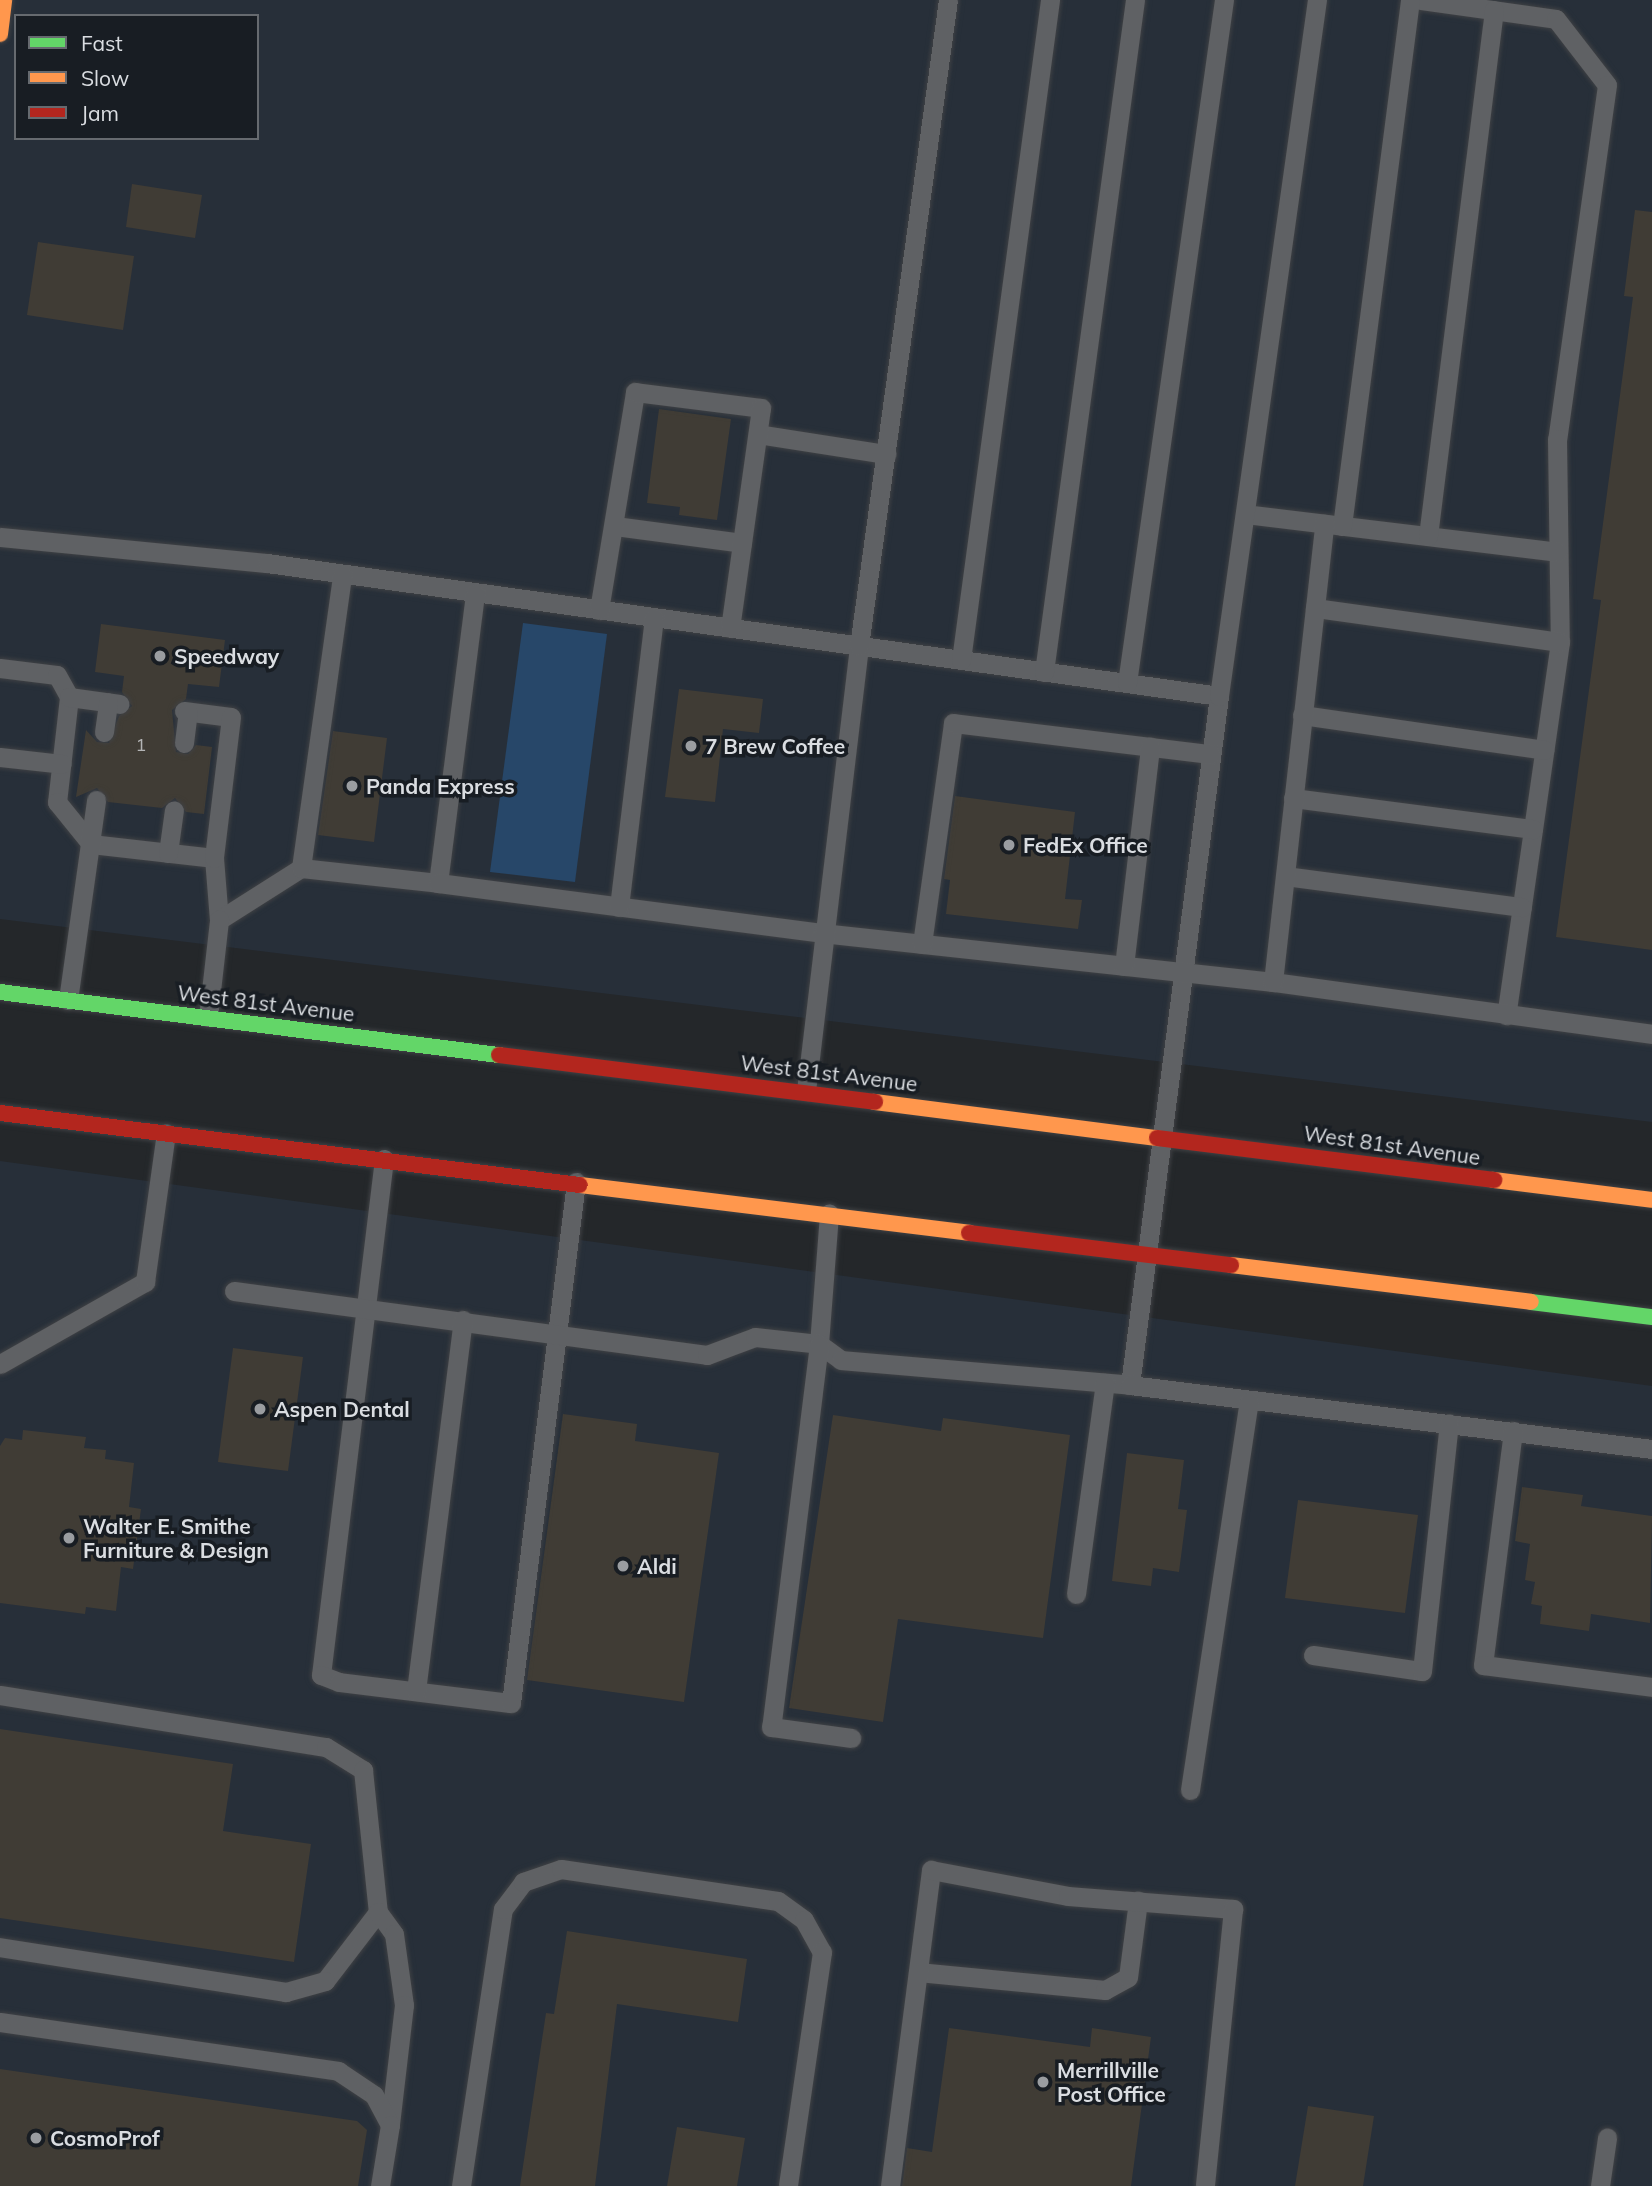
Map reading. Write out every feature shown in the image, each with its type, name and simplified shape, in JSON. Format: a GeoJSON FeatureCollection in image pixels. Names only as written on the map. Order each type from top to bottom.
{"type":"FeatureCollection","features":[{"type":"Feature","properties":{"kind":"main road"},"geometry":{"type":"LineString","coordinates":[[0,34],[4,0]]}},
{"type":"Feature","properties":{"kind":"main road","name":"West 81st Avenue"},"geometry":{"type":"LineString","coordinates":[[0,992],[1162,1135],[1652,1200]]}},
{"type":"Feature","properties":{"kind":"main road"},"geometry":{"type":"LineString","coordinates":[[0,1113],[1148,1251],[1652,1317]]}},
{"type":"Feature","properties":{"kind":"lane"},"geometry":{"type":"LineString","coordinates":[[806,1091],[821,933],[948,0]]}},
{"type":"Feature","properties":{"kind":"lane"},"geometry":{"type":"LineString","coordinates":[[961,660],[1050,0]]}},
{"type":"Feature","properties":{"kind":"lane"},"geometry":{"type":"LineString","coordinates":[[1044,672],[1135,0]]}},
{"type":"Feature","properties":{"kind":"lane"},"geometry":{"type":"LineString","coordinates":[[1126,683],[1224,0]]}},
{"type":"Feature","properties":{"kind":"lane"},"geometry":{"type":"LineString","coordinates":[[1130,1385],[1211,754],[1317,0]]}},
{"type":"Feature","properties":{"kind":"lane"},"geometry":{"type":"LineString","coordinates":[[1273,982],[1314,608],[1333,525],[1410,0]]}},
{"type":"Feature","properties":{"kind":"lane"},"geometry":{"type":"LineString","coordinates":[[1421,0],[1556,19],[1607,85],[1557,439],[1560,642],[1506,1015]]}},
{"type":"Feature","properties":{"kind":"lane"},"geometry":{"type":"LineString","coordinates":[[1428,536],[1494,10]]}},
{"type":"Feature","properties":{"kind":"lane"},"geometry":{"type":"LineString","coordinates":[[599,610],[635,392],[761,408],[730,628]]}},
{"type":"Feature","properties":{"kind":"lane"},"geometry":{"type":"LineString","coordinates":[[758,433],[886,454]]}},
{"type":"Feature","properties":{"kind":"lane"},"geometry":{"type":"LineString","coordinates":[[1245,514],[1558,552]]}},
{"type":"Feature","properties":{"kind":"lane"},"geometry":{"type":"LineString","coordinates":[[615,526],[742,543]]}},
{"type":"Feature","properties":{"kind":"lane"},"geometry":{"type":"LineString","coordinates":[[0,537],[342,575],[1219,696]]}},
{"type":"Feature","properties":{"kind":"lane"},"geometry":{"type":"LineString","coordinates":[[301,867],[342,575]]}},
{"type":"Feature","properties":{"kind":"lane"},"geometry":{"type":"LineString","coordinates":[[438,883],[475,593]]}},
{"type":"Feature","properties":{"kind":"lane"},"geometry":{"type":"LineString","coordinates":[[1314,608],[1560,642]]}},
{"type":"Feature","properties":{"kind":"lane"},"geometry":{"type":"LineString","coordinates":[[619,907],[654,618]]}},
{"type":"Feature","properties":{"kind":"lane"},"geometry":{"type":"LineString","coordinates":[[0,668],[57,675],[69,697],[57,803],[91,844],[214,858]]}},
{"type":"Feature","properties":{"kind":"lane"},"geometry":{"type":"LineString","coordinates":[[69,697],[114,703],[104,732]]}},
{"type":"Feature","properties":{"kind":"lane"},"geometry":{"type":"LineString","coordinates":[[184,743],[186,711],[231,717],[214,858],[219,920],[208,1017]]}},
{"type":"Feature","properties":{"kind":"lane"},"geometry":{"type":"LineString","coordinates":[[1302,715],[1545,750]]}},
{"type":"Feature","properties":{"kind":"lane"},"geometry":{"type":"LineString","coordinates":[[922,944],[953,723],[1211,754]]}},
{"type":"Feature","properties":{"kind":"lane"},"geometry":{"type":"LineString","coordinates":[[1124,966],[1150,747]]}},
{"type":"Feature","properties":{"kind":"lane"},"geometry":{"type":"LineString","coordinates":[[0,757],[62,764]]}},
{"type":"Feature","properties":{"kind":"lane"},"geometry":{"type":"LineString","coordinates":[[1293,798],[1533,830]]}},
{"type":"Feature","properties":{"kind":"lane"},"geometry":{"type":"LineString","coordinates":[[68,1000],[96,800]]}},
{"type":"Feature","properties":{"kind":"lane"},"geometry":{"type":"LineString","coordinates":[[168,853],[174,810]]}},
{"type":"Feature","properties":{"kind":"lane"},"geometry":{"type":"LineString","coordinates":[[219,920],[301,867],[821,933],[1273,982],[1652,1034]]}},
{"type":"Feature","properties":{"kind":"lane"},"geometry":{"type":"LineString","coordinates":[[1285,876],[1522,907]]}},
{"type":"Feature","properties":{"kind":"lane"},"geometry":{"type":"LineString","coordinates":[[0,1364],[145,1282],[166,1133]]}},
{"type":"Feature","properties":{"kind":"lane"},"geometry":{"type":"LineString","coordinates":[[384,1159],[321,1675],[511,1703],[555,1332],[576,1182]]}},
{"type":"Feature","properties":{"kind":"lane"},"geometry":{"type":"LineString","coordinates":[[830,1213],[820,1344],[771,1727],[851,1738]]}},
{"type":"Feature","properties":{"kind":"lane"},"geometry":{"type":"LineString","coordinates":[[234,1291],[555,1332],[707,1355],[755,1336],[820,1344],[841,1360],[1130,1385],[1652,1449]]}},
{"type":"Feature","properties":{"kind":"lane"},"geometry":{"type":"LineString","coordinates":[[416,1691],[463,1320]]}},
{"type":"Feature","properties":{"kind":"lane"},"geometry":{"type":"LineString","coordinates":[[1076,1594],[1105,1383]]}},
{"type":"Feature","properties":{"kind":"lane"},"geometry":{"type":"LineString","coordinates":[[1190,1790],[1249,1401]]}},
{"type":"Feature","properties":{"kind":"lane"},"geometry":{"type":"LineString","coordinates":[[1313,1655],[1422,1671],[1449,1423]]}},
{"type":"Feature","properties":{"kind":"lane"},"geometry":{"type":"LineString","coordinates":[[1513,1431],[1483,1665],[1652,1687]]}},
{"type":"Feature","properties":{"kind":"lane"},"geometry":{"type":"LineString","coordinates":[[0,1695],[326,1747],[363,1770],[378,1912],[394,1934],[404,2004],[380,2186]]}},
{"type":"Feature","properties":{"kind":"lane"},"geometry":{"type":"LineString","coordinates":[[461,2186],[503,1909],[523,1882],[561,1869],[778,1901],[804,1920],[822,1952],[788,2186]]}},
{"type":"Feature","properties":{"kind":"lane"},"geometry":{"type":"LineString","coordinates":[[890,2186],[931,1870],[1068,1896],[1233,1909],[1205,2186]]}},
{"type":"Feature","properties":{"kind":"lane"},"geometry":{"type":"LineString","coordinates":[[918,1972],[1105,1990],[1128,1977],[1138,1901]]}},
{"type":"Feature","properties":{"kind":"lane"},"geometry":{"type":"LineString","coordinates":[[0,1947],[286,1992],[325,1981],[359,1943],[378,1912]]}},
{"type":"Feature","properties":{"kind":"lane"},"geometry":{"type":"LineString","coordinates":[[0,2022],[338,2071],[374,2095],[390,2125]]}},
{"type":"Feature","properties":{"kind":"lane"},"geometry":{"type":"LineString","coordinates":[[1600,2186],[1607,2138]]}},
{"type":"Feature","properties":{"kind":"shaded area"},"geometry":{"type":"Polygon","coordinates":[[[0,0],[1652,0],[1652,1122],[0,919],[0,0]]]}},
{"type":"Feature","properties":{"kind":"shaded area"},"geometry":{"type":"Polygon","coordinates":[[[523,623],[607,634],[575,882],[490,872],[523,623]]]}},
{"type":"Feature","properties":{"kind":"shaded area"},"geometry":{"type":"Polygon","coordinates":[[[0,1161],[1652,1386],[1652,2186],[0,2186],[0,1161]]]}},
{"type":"Feature","properties":{"kind":"building"},"geometry":{"type":"Polygon","coordinates":[[[132,184],[202,195],[195,238],[126,227],[132,184]]]}},
{"type":"Feature","properties":{"kind":"building"},"geometry":{"type":"Polygon","coordinates":[[[1635,210],[1652,212],[1652,950],[1556,937],[1601,600],[1593,599],[1633,297],[1624,296],[1635,210]]]}},
{"type":"Feature","properties":{"kind":"building"},"geometry":{"type":"Polygon","coordinates":[[[38,242],[134,256],[123,330],[27,315],[38,242]]]}},
{"type":"Feature","properties":{"kind":"building"},"geometry":{"type":"Polygon","coordinates":[[[659,409],[731,419],[717,520],[679,515],[680,507],[647,503],[659,409]]]}},
{"type":"Feature","properties":{"kind":"building","name":"Speedway"},"geometry":{"type":"Polygon","coordinates":[[[101,624],[225,640],[219,687],[188,684],[186,699],[172,710],[176,752],[188,754],[196,745],[212,747],[204,814],[186,812],[175,798],[162,808],[108,802],[97,788],[76,797],[86,730],[97,742],[109,743],[119,716],[132,706],[122,692],[124,676],[95,672],[101,624]]]}},
{"type":"Feature","properties":{"kind":"building","name":"7 Brew Coffee"},"geometry":{"type":"Polygon","coordinates":[[[679,689],[763,699],[759,733],[723,729],[715,802],[665,797],[679,689]]]}},
{"type":"Feature","properties":{"kind":"building","name":"Panda Express"},"geometry":{"type":"Polygon","coordinates":[[[333,731],[387,738],[374,842],[318,835],[333,731]]]}},
{"type":"Feature","properties":{"kind":"building","name":"FedEx Office"},"geometry":{"type":"Polygon","coordinates":[[[955,796],[1075,812],[1065,899],[1082,900],[1078,929],[946,914],[950,880],[944,879],[955,796]]]}},
{"type":"Feature","properties":{"kind":"building","name":"Aspen Dental"},"geometry":{"type":"Polygon","coordinates":[[[233,1348],[303,1357],[288,1471],[218,1462],[233,1348]]]}},
{"type":"Feature","properties":{"kind":"building","name":"Aldi"},"geometry":{"type":"Polygon","coordinates":[[[563,1414],[637,1424],[635,1441],[719,1453],[684,1702],[527,1680],[563,1414]]]}},
{"type":"Feature","properties":{"kind":"building"},"geometry":{"type":"Polygon","coordinates":[[[833,1415],[941,1431],[943,1418],[1070,1435],[1043,1638],[898,1619],[883,1722],[789,1708],[833,1415]]]}},
{"type":"Feature","properties":{"kind":"building","name":"Walter E. Smithe Furniture & Design"},"geometry":{"type":"Polygon","coordinates":[[[23,1430],[86,1437],[84,1448],[106,1450],[105,1459],[134,1463],[129,1507],[141,1509],[133,1569],[121,1567],[116,1611],[86,1607],[85,1614],[0,1603],[0,1446],[5,1438],[22,1440],[23,1430]]]}},
{"type":"Feature","properties":{"kind":"building"},"geometry":{"type":"Polygon","coordinates":[[[1127,1453],[1184,1460],[1178,1509],[1187,1510],[1179,1572],[1153,1568],[1151,1586],[1112,1581],[1127,1453]]]}},
{"type":"Feature","properties":{"kind":"building"},"geometry":{"type":"Polygon","coordinates":[[[1522,1487],[1583,1495],[1581,1506],[1652,1516],[1650,1623],[1591,1614],[1589,1631],[1540,1624],[1542,1606],[1531,1604],[1535,1582],[1525,1580],[1530,1544],[1515,1541],[1522,1487]]]}},
{"type":"Feature","properties":{"kind":"building"},"geometry":{"type":"Polygon","coordinates":[[[1298,1500],[1418,1515],[1405,1613],[1285,1598],[1298,1500]]]}},
{"type":"Feature","properties":{"kind":"building"},"geometry":{"type":"Polygon","coordinates":[[[0,1729],[233,1764],[223,1831],[311,1844],[294,1962],[0,1918],[0,1729]]]}},
{"type":"Feature","properties":{"kind":"building"},"geometry":{"type":"Polygon","coordinates":[[[567,1931],[747,1959],[738,2022],[617,2004],[595,2186],[520,2186],[546,2013],[554,2014],[567,1931]]]}},
{"type":"Feature","properties":{"kind":"building","name":"Merrillville Post Office"},"geometry":{"type":"Polygon","coordinates":[[[949,2028],[1090,2047],[1092,2028],[1151,2037],[1131,2186],[902,2186],[907,2148],[932,2152],[949,2028]]]}},
{"type":"Feature","properties":{"kind":"building"},"geometry":{"type":"Polygon","coordinates":[[[0,2069],[357,2121],[367,2130],[358,2186],[0,2186],[0,2069]]]}},
{"type":"Feature","properties":{"kind":"building"},"geometry":{"type":"Polygon","coordinates":[[[1308,2106],[1374,2116],[1363,2186],[1295,2186],[1308,2106]]]}},
{"type":"Feature","properties":{"kind":"building"},"geometry":{"type":"Polygon","coordinates":[[[677,2127],[745,2138],[737,2186],[667,2186],[677,2127]]]}},
{"type":"Feature","properties":{"kind":"traffic: fast"},"geometry":{"type":"LineString","coordinates":[[0,992],[499,1055]]}},
{"type":"Feature","properties":{"kind":"traffic: fast"},"geometry":{"type":"LineString","coordinates":[[1531,1302],[1652,1317]]}},
{"type":"Feature","properties":{"kind":"traffic: slow"},"geometry":{"type":"LineString","coordinates":[[0,34],[4,0]]}},
{"type":"Feature","properties":{"kind":"traffic: slow"},"geometry":{"type":"LineString","coordinates":[[875,1102],[1157,1138]]}},
{"type":"Feature","properties":{"kind":"traffic: slow"},"geometry":{"type":"LineString","coordinates":[[1494,1180],[1652,1200]]}},
{"type":"Feature","properties":{"kind":"traffic: slow"},"geometry":{"type":"LineString","coordinates":[[580,1185],[969,1233]]}},
{"type":"Feature","properties":{"kind":"traffic: slow"},"geometry":{"type":"LineString","coordinates":[[1231,1265],[1531,1302]]}},
{"type":"Feature","properties":{"kind":"traffic: jam"},"geometry":{"type":"LineString","coordinates":[[499,1055],[875,1102]]}},
{"type":"Feature","properties":{"kind":"traffic: jam"},"geometry":{"type":"LineString","coordinates":[[0,1113],[580,1185]]}},
{"type":"Feature","properties":{"kind":"traffic: jam"},"geometry":{"type":"LineString","coordinates":[[1157,1138],[1494,1180]]}},
{"type":"Feature","properties":{"kind":"traffic: jam"},"geometry":{"type":"LineString","coordinates":[[969,1233],[1231,1265]]}},
{"type":"Feature","properties":{"kind":"place","name":"Speedway"},"geometry":{"type":"Point","coordinates":[160,656]}},
{"type":"Feature","properties":{"kind":"place","name":"7 Brew Coffee"},"geometry":{"type":"Point","coordinates":[691,746]}},
{"type":"Feature","properties":{"kind":"place","name":"Panda Express"},"geometry":{"type":"Point","coordinates":[352,786]}},
{"type":"Feature","properties":{"kind":"place","name":"FedEx Office"},"geometry":{"type":"Point","coordinates":[1009,845]}},
{"type":"Feature","properties":{"kind":"place","name":"Aspen Dental"},"geometry":{"type":"Point","coordinates":[260,1409]}},
{"type":"Feature","properties":{"kind":"place","name":"Walter E. Smithe Furniture & Design"},"geometry":{"type":"Point","coordinates":[69,1538]}},
{"type":"Feature","properties":{"kind":"place","name":"Aldi"},"geometry":{"type":"Point","coordinates":[623,1566]}},
{"type":"Feature","properties":{"kind":"place","name":"Merrillville Post Office"},"geometry":{"type":"Point","coordinates":[1043,2082]}},
{"type":"Feature","properties":{"kind":"place","name":"CosmoProf"},"geometry":{"type":"Point","coordinates":[36,2138]}}]}
